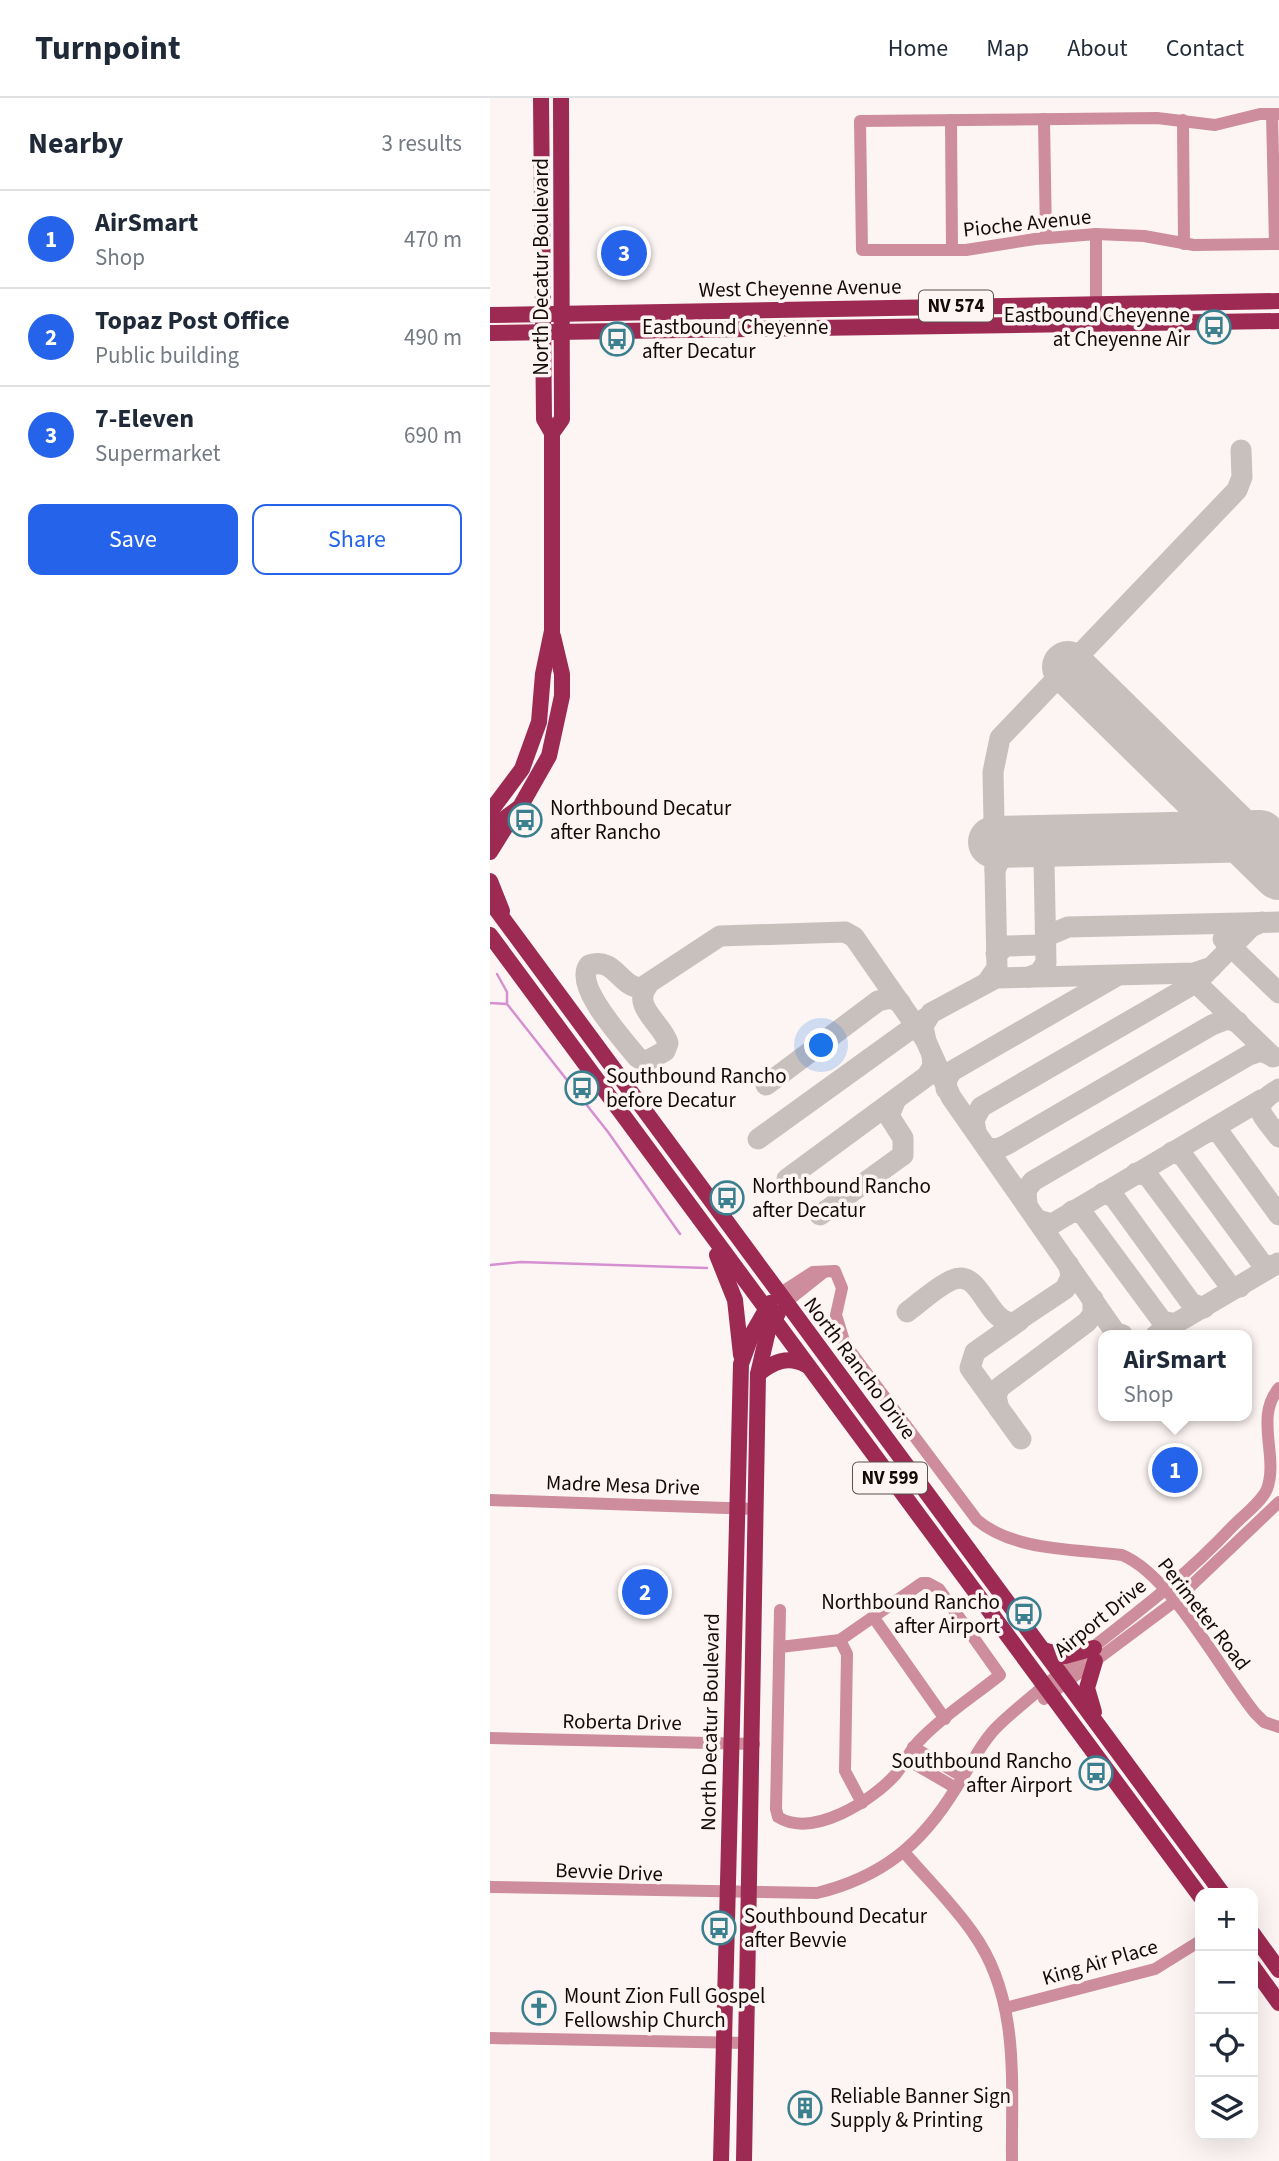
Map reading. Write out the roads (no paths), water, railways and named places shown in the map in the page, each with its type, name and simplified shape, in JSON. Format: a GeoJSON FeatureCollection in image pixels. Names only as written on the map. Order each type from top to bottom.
{"type":"FeatureCollection","features":[{"type":"Feature","properties":{"kind":"main road","name":"North Decatur Boulevard"},"geometry":{"type":"LineString","coordinates":[[490,812],[517,780],[537,734],[543,674],[552,631],[552,433],[544,419],[544,332],[541,313],[541,98]]}},
{"type":"Feature","properties":{"kind":"main road","name":"North Decatur Boulevard"},"geometry":{"type":"LineString","coordinates":[[552,433],[562,419],[561,98]]}},
{"type":"Feature","properties":{"kind":"main road","name":"West Cheyenne Avenue"},"geometry":{"type":"LineString","coordinates":[[490,315],[1279,301]]}},
{"type":"Feature","properties":{"kind":"main road","name":"West Cheyenne Avenue"},"geometry":{"type":"LineString","coordinates":[[490,333],[1279,321]]}},
{"type":"Feature","properties":{"kind":"main road","name":"North Decatur Boulevard"},"geometry":{"type":"LineString","coordinates":[[490,829],[520,807],[544,767],[556,730],[562,674],[552,631]]}},
{"type":"Feature","properties":{"kind":"main road"},"geometry":{"type":"LineString","coordinates":[[490,852],[520,807]]}},
{"type":"Feature","properties":{"kind":"main road"},"geometry":{"type":"LineString","coordinates":[[490,881],[511,928]]}},
{"type":"Feature","properties":{"kind":"main road","name":"North Rancho Drive"},"geometry":{"type":"LineString","coordinates":[[490,901],[1218,1888]]}},
{"type":"Feature","properties":{"kind":"main road","name":"North Rancho Drive"},"geometry":{"type":"LineString","coordinates":[[490,935],[552,1023],[1195,1889]]}},
{"type":"Feature","properties":{"kind":"main road"},"geometry":{"type":"LineString","coordinates":[[552,1023],[567,1025],[606,1060]]}},
{"type":"Feature","properties":{"kind":"main road"},"geometry":{"type":"LineString","coordinates":[[708,1234],[735,1300],[741,1364]]}},
{"type":"Feature","properties":{"kind":"main road","name":"North Decatur Boulevard"},"geometry":{"type":"LineString","coordinates":[[721,2161],[741,1364],[769,1314],[782,1298]]}},
{"type":"Feature","properties":{"kind":"main road","name":"North Decatur Boulevard"},"geometry":{"type":"LineString","coordinates":[[744,2161],[754,1744],[758,1374],[769,1314]]}},
{"type":"Feature","properties":{"kind":"main road"},"geometry":{"type":"LineString","coordinates":[[758,1374],[780,1361],[796,1359],[806,1365]]}},
{"type":"Feature","properties":{"kind":"main road"},"geometry":{"type":"LineString","coordinates":[[733,1647],[745,1651],[746,1681],[754,1713]]}},
{"type":"Feature","properties":{"kind":"main road"},"geometry":{"type":"LineString","coordinates":[[1043,1650],[1065,1656],[1095,1654],[1087,1688],[1098,1724]]}},
{"type":"Feature","properties":{"kind":"main road"},"geometry":{"type":"LineString","coordinates":[[1260,1953],[1279,1970]]}},
{"type":"Feature","properties":{"kind":"main road"},"geometry":{"type":"LineString","coordinates":[[1258,1974],[1279,2003]]}},
{"type":"Feature","properties":{"kind":"street"},"geometry":{"type":"LineString","coordinates":[[952,250],[951,120],[1183,120],[1215,125],[1276,114],[1277,244]]}},
{"type":"Feature","properties":{"kind":"street"},"geometry":{"type":"LineString","coordinates":[[1044,119],[1046,238]]}},
{"type":"Feature","properties":{"kind":"street","name":"Pioche Avenue"},"geometry":{"type":"LineString","coordinates":[[951,120],[860,121],[862,250],[986,248],[1046,238],[1096,234],[1144,236],[1184,244],[1277,244]]}},
{"type":"Feature","properties":{"kind":"street"},"geometry":{"type":"LineString","coordinates":[[1183,120],[1184,244]]}},
{"type":"Feature","properties":{"kind":"street"},"geometry":{"type":"LineString","coordinates":[[1096,234],[1096,324]]}},
{"type":"Feature","properties":{"kind":"street","name":"Perimeter Road"},"geometry":{"type":"LineString","coordinates":[[782,1298],[813,1272],[835,1271],[842,1288],[836,1315],[845,1344],[977,1520],[991,1532],[1014,1540],[1122,1555],[1138,1562],[1174,1602],[1255,1713],[1264,1722],[1279,1727]]}},
{"type":"Feature","properties":{"kind":"street","name":"Airport Drive"},"geometry":{"type":"LineString","coordinates":[[1064,1678],[1165,1591],[1267,1490],[1275,1462],[1268,1410],[1271,1397],[1279,1388]]}},
{"type":"Feature","properties":{"kind":"street","name":"Madre Mesa Drive"},"geometry":{"type":"LineString","coordinates":[[490,1500],[755,1509]]}},
{"type":"Feature","properties":{"kind":"street","name":"Airport Drive"},"geometry":{"type":"LineString","coordinates":[[1095,1654],[1174,1602],[1279,1502]]}},
{"type":"Feature","properties":{"kind":"street"},"geometry":{"type":"LineString","coordinates":[[780,1610],[778,1817],[795,1823],[812,1822],[862,1803],[876,1793],[914,1747],[1000,1675],[940,1589],[928,1583],[922,1583],[840,1640],[780,1647]]}},
{"type":"Feature","properties":{"kind":"street"},"geometry":{"type":"LineString","coordinates":[[874,1618],[945,1719]]}},
{"type":"Feature","properties":{"kind":"street"},"geometry":{"type":"LineString","coordinates":[[840,1640],[847,1654],[845,1771],[862,1803]]}},
{"type":"Feature","properties":{"kind":"street"},"geometry":{"type":"LineString","coordinates":[[727,1894],[817,1893],[852,1885],[904,1852],[926,1833],[1001,1722],[1064,1678]]}},
{"type":"Feature","properties":{"kind":"street","name":"Roberta Drive"},"geometry":{"type":"LineString","coordinates":[[490,1738],[754,1744]]}},
{"type":"Feature","properties":{"kind":"street"},"geometry":{"type":"LineString","coordinates":[[914,1747],[960,1783]]}},
{"type":"Feature","properties":{"kind":"street"},"geometry":{"type":"LineString","coordinates":[[906,1759],[960,1783]]}},
{"type":"Feature","properties":{"kind":"street"},"geometry":{"type":"LineString","coordinates":[[904,1852],[974,1934],[989,1960],[1005,2008],[1013,2049],[1012,2161]]}},
{"type":"Feature","properties":{"kind":"street","name":"Bevvie Drive"},"geometry":{"type":"LineString","coordinates":[[490,1887],[727,1894]]}},
{"type":"Feature","properties":{"kind":"street","name":"King Air Place"},"geometry":{"type":"LineString","coordinates":[[1005,2008],[1155,1969],[1195,1944]]}},
{"type":"Feature","properties":{"kind":"street"},"geometry":{"type":"LineString","coordinates":[[490,2038],[746,2043]]}},
{"type":"Feature","properties":{"kind":"waterway"},"geometry":{"type":"LineString","coordinates":[[497,974],[507,992],[507,1003]]}},
{"type":"Feature","properties":{"kind":"waterway"},"geometry":{"type":"LineString","coordinates":[[490,1003],[507,1004],[608,1132],[680,1234]]}},
{"type":"Feature","properties":{"kind":"waterway"},"geometry":{"type":"LineString","coordinates":[[490,1265],[521,1262],[707,1268]]}},
{"type":"Feature","properties":{"kind":"place","name":"7-Eleven"},"geometry":{"type":"Point","coordinates":[624,253]}},
{"type":"Feature","properties":{"kind":"place","name":"Eastbound Cheyenne at Cheyenne Air"},"geometry":{"type":"Point","coordinates":[1214,327]}},
{"type":"Feature","properties":{"kind":"place","name":"Eastbound Cheyenne after Decatur"},"geometry":{"type":"Point","coordinates":[617,339]}},
{"type":"Feature","properties":{"kind":"place","name":"Northbound Decatur after Rancho"},"geometry":{"type":"Point","coordinates":[525,820]}},
{"type":"Feature","properties":{"kind":"place","name":"Southbound Rancho before Decatur"},"geometry":{"type":"Point","coordinates":[582,1088]}},
{"type":"Feature","properties":{"kind":"place","name":"Northbound Rancho after Decatur"},"geometry":{"type":"Point","coordinates":[727,1198]}},
{"type":"Feature","properties":{"kind":"place","name":"AirSmart"},"geometry":{"type":"Point","coordinates":[1175,1470]}},
{"type":"Feature","properties":{"kind":"place","name":"Topaz Post Office"},"geometry":{"type":"Point","coordinates":[645,1592]}},
{"type":"Feature","properties":{"kind":"place","name":"Northbound Rancho after Airport"},"geometry":{"type":"Point","coordinates":[1024,1614]}},
{"type":"Feature","properties":{"kind":"place","name":"Southbound Rancho after Airport"},"geometry":{"type":"Point","coordinates":[1096,1773]}},
{"type":"Feature","properties":{"kind":"place","name":"Southbound Decatur after Bevvie"},"geometry":{"type":"Point","coordinates":[719,1928]}},
{"type":"Feature","properties":{"kind":"place","name":"Mount Zion Full Gospel Fellowship Church"},"geometry":{"type":"Point","coordinates":[539,2008]}},
{"type":"Feature","properties":{"kind":"place","name":"Reliable Banner Sign Supply & Printing"},"geometry":{"type":"Point","coordinates":[805,2108]}}]}
